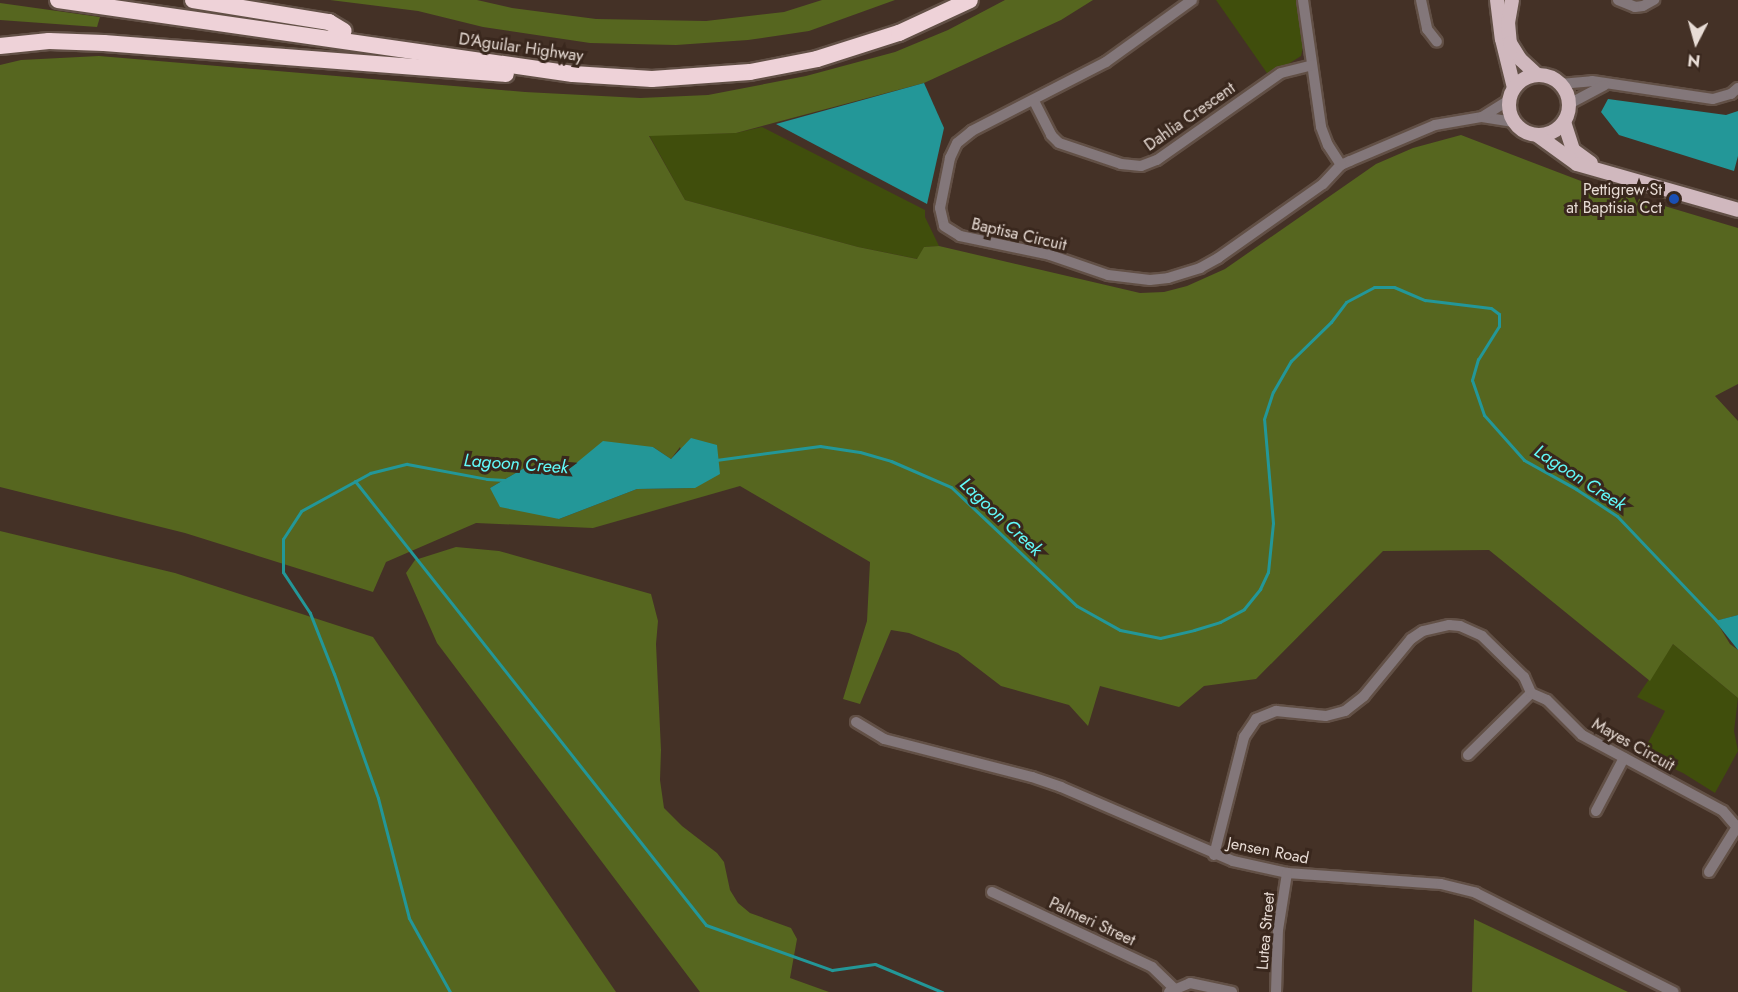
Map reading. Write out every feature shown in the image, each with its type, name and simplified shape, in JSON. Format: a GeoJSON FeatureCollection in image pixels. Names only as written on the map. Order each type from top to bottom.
{"type":"FeatureCollection","features":[{"type":"Feature","properties":{"kind":"highway","name":"D'Aguilar Highway"},"geometry":{"type":"LineString","coordinates":[[58,0],[573,74],[652,79],[750,72],[817,59],[872,43],[970,0]]}},
{"type":"Feature","properties":{"kind":"highway"},"geometry":{"type":"LineString","coordinates":[[125,0],[344,31]]}},
{"type":"Feature","properties":{"kind":"highway","name":"D'Aguilar Highway"},"geometry":{"type":"LineString","coordinates":[[194,0],[329,22],[344,31],[576,64],[620,69],[685,70],[744,64],[833,45],[895,25],[951,0]]}},
{"type":"Feature","properties":{"kind":"highway"},"geometry":{"type":"LineString","coordinates":[[0,46],[72,41],[520,75],[556,77],[573,74]]}},
{"type":"Feature","properties":{"kind":"main road"},"geometry":{"type":"LineString","coordinates":[[1497,0],[1514,122],[1520,128],[1537,135],[1577,164],[1595,167],[1738,210]]}},
{"type":"Feature","properties":{"kind":"main road"},"geometry":{"type":"LineString","coordinates":[[1512,0],[1508,22],[1510,43],[1520,59],[1537,75]]}},
{"type":"Feature","properties":{"kind":"main road"},"geometry":{"type":"LineString","coordinates":[[1511,94],[1520,81],[1537,75],[1546,76],[1560,84],[1569,104],[1564,122],[1557,129],[1537,135]]}},
{"type":"Feature","properties":{"kind":"main road"},"geometry":{"type":"LineString","coordinates":[[1564,122],[1573,150],[1595,167]]}},
{"type":"Feature","properties":{"kind":"street","name":"Baptisa Circuit"},"geometry":{"type":"LineString","coordinates":[[1192,0],[1106,62],[972,131],[957,143],[950,158],[940,208],[944,226],[951,232],[1050,255],[1108,275],[1150,280],[1168,278],[1193,271],[1218,258],[1323,184],[1341,165],[1423,128],[1482,117],[1514,122]]}},
{"type":"Feature","properties":{"kind":"street"},"geometry":{"type":"LineString","coordinates":[[1303,0],[1324,136],[1341,165]]}},
{"type":"Feature","properties":{"kind":"street"},"geometry":{"type":"LineString","coordinates":[[1420,0],[1427,28],[1437,42]]}},
{"type":"Feature","properties":{"kind":"street"},"geometry":{"type":"LineString","coordinates":[[1618,0],[1635,7],[1643,6],[1654,0]]}},
{"type":"Feature","properties":{"kind":"street","name":"Dahlia Crescent"},"geometry":{"type":"LineString","coordinates":[[1034,101],[1052,135],[1059,143],[1121,164],[1141,166],[1157,160],[1281,73],[1312,64]]}},
{"type":"Feature","properties":{"kind":"street"},"geometry":{"type":"LineString","coordinates":[[1560,84],[1592,81],[1604,85],[1713,99],[1731,94],[1738,88]]}},
{"type":"Feature","properties":{"kind":"street"},"geometry":{"type":"LineString","coordinates":[[1569,104],[1604,85]]}},
{"type":"Feature","properties":{"kind":"street","name":"Baptisa Circuit"},"geometry":{"type":"LineString","coordinates":[[1482,117],[1511,94]]}},
{"type":"Feature","properties":{"kind":"street","name":"Mayes Circuit"},"geometry":{"type":"LineString","coordinates":[[1214,855],[1244,737],[1256,719],[1276,711],[1326,716],[1345,711],[1364,696],[1400,649],[1423,631],[1449,625],[1460,626],[1482,636],[1524,677],[1531,693],[1547,700],[1582,735],[1723,811],[1738,828]]}},
{"type":"Feature","properties":{"kind":"street"},"geometry":{"type":"LineString","coordinates":[[1468,755],[1531,693]]}},
{"type":"Feature","properties":{"kind":"street","name":"Jensen Road"},"geometry":{"type":"LineString","coordinates":[[856,722],[885,739],[1032,777],[1061,787],[1214,855],[1287,873],[1424,882],[1476,893],[1674,992]]}},
{"type":"Feature","properties":{"kind":"street"},"geometry":{"type":"LineString","coordinates":[[1596,811],[1624,758]]}},
{"type":"Feature","properties":{"kind":"street"},"geometry":{"type":"LineString","coordinates":[[1709,872],[1738,828]]}},
{"type":"Feature","properties":{"kind":"street","name":"Lutea Street"},"geometry":{"type":"LineString","coordinates":[[1276,992],[1278,930],[1287,873]]}},
{"type":"Feature","properties":{"kind":"street","name":"Palmeri Street"},"geometry":{"type":"LineString","coordinates":[[992,892],[1152,967],[1172,990]]}},
{"type":"Feature","properties":{"kind":"street"},"geometry":{"type":"LineString","coordinates":[[1172,990],[1190,983],[1232,992]]}},
{"type":"Feature","properties":{"kind":"green space"},"geometry":{"type":"Polygon","coordinates":[[[330,0],[477,0],[512,8],[596,19],[706,21],[784,12],[822,0],[895,0],[809,31],[748,40],[676,45],[590,43],[483,27],[418,11],[330,0]]]}},
{"type":"Feature","properties":{"kind":"green space"},"geometry":{"type":"Polygon","coordinates":[[[1005,0],[1093,0],[1061,20],[924,83],[736,133],[649,136],[685,200],[858,247],[917,259],[924,247],[939,246],[1140,293],[1164,292],[1187,286],[1225,269],[1376,164],[1413,148],[1461,135],[1581,181],[1738,228],[1738,384],[1715,396],[1738,421],[1738,615],[1716,621],[1730,644],[1738,650],[1738,698],[1673,644],[1650,681],[1489,550],[1383,551],[1256,679],[1204,686],[1179,707],[1100,686],[1088,726],[1069,705],[1001,686],[958,653],[909,633],[891,630],[860,704],[843,699],[867,621],[870,562],[740,486],[593,528],[476,523],[386,562],[373,592],[185,533],[0,487],[0,65],[21,60],[99,56],[525,92],[640,98],[708,95],[806,76],[895,52],[948,30],[1005,0]],[[653,447],[569,469],[526,467],[490,488],[559,519],[637,489],[695,488],[680,447],[671,459],[653,447]]]}},
{"type":"Feature","properties":{"kind":"green space"},"geometry":{"type":"Polygon","coordinates":[[[1216,0],[1296,0],[1303,47],[1301,56],[1269,76],[1216,0]]]}},
{"type":"Feature","properties":{"kind":"green space"},"geometry":{"type":"Polygon","coordinates":[[[0,3],[100,17],[97,27],[0,20],[0,3]]]}},
{"type":"Feature","properties":{"kind":"green space"},"geometry":{"type":"Polygon","coordinates":[[[762,127],[925,210],[925,217],[939,246],[924,247],[918,259],[858,247],[685,200],[649,135],[736,133],[762,127]]]}},
{"type":"Feature","properties":{"kind":"green space"},"geometry":{"type":"Polygon","coordinates":[[[0,531],[175,573],[373,637],[616,992],[0,992],[0,531]]]}},
{"type":"Feature","properties":{"kind":"green space"},"geometry":{"type":"Polygon","coordinates":[[[456,547],[499,551],[651,594],[658,621],[656,644],[661,750],[660,780],[664,808],[682,826],[717,853],[724,862],[730,890],[738,903],[750,913],[791,928],[797,939],[790,978],[829,992],[700,992],[437,643],[406,573],[415,560],[456,547]]]}},
{"type":"Feature","properties":{"kind":"green space"},"geometry":{"type":"Polygon","coordinates":[[[1673,644],[1738,698],[1734,731],[1738,751],[1715,793],[1683,773],[1642,754],[1665,711],[1637,697],[1673,644]]]}},
{"type":"Feature","properties":{"kind":"green space"},"geometry":{"type":"Polygon","coordinates":[[[1474,919],[1628,992],[1472,992],[1474,919]]]}},
{"type":"Feature","properties":{"kind":"water"},"geometry":{"type":"Polygon","coordinates":[[[924,83],[944,128],[927,204],[776,124],[924,83]]]}},
{"type":"Feature","properties":{"kind":"water"},"geometry":{"type":"Polygon","coordinates":[[[1608,99],[1726,115],[1738,111],[1738,156],[1734,171],[1619,135],[1601,112],[1608,99]]]}},
{"type":"Feature","properties":{"kind":"water"},"geometry":{"type":"Polygon","coordinates":[[[691,438],[717,445],[720,474],[695,488],[637,489],[559,519],[500,507],[490,488],[526,467],[569,469],[603,441],[653,447],[671,459],[691,438]]]}},
{"type":"Feature","properties":{"kind":"water"},"geometry":{"type":"Polygon","coordinates":[[[1738,615],[1738,650],[1715,621],[1738,615]]]}},
{"type":"Feature","properties":{"kind":"waterway","name":"Lagoon Creek"},"geometry":{"type":"LineString","coordinates":[[716,460],[820,446],[860,452],[891,461],[951,487],[1077,606],[1120,630],[1160,638],[1194,630],[1220,622],[1244,609],[1260,589],[1268,572],[1273,523],[1264,419],[1273,392],[1291,361],[1331,322],[1346,302],[1374,287],[1394,287],[1425,300],[1491,308],[1499,314],[1499,326],[1478,359],[1472,380],[1484,415],[1524,460],[1576,489],[1617,516],[1719,623]]}},
{"type":"Feature","properties":{"kind":"waterway","name":"Lagoon Creek"},"geometry":{"type":"LineString","coordinates":[[450,992],[409,918],[378,798],[334,674],[310,613],[283,572],[283,539],[301,511],[370,473],[407,464],[487,479],[505,480]]}},
{"type":"Feature","properties":{"kind":"waterway"},"geometry":{"type":"LineString","coordinates":[[355,481],[706,925],[832,970],[875,964],[942,992]]}},
{"type":"Feature","properties":{"kind":"place","name":"Pettigrew St at Baptisia Cct"},"geometry":{"type":"Point","coordinates":[1674,199]}}]}
